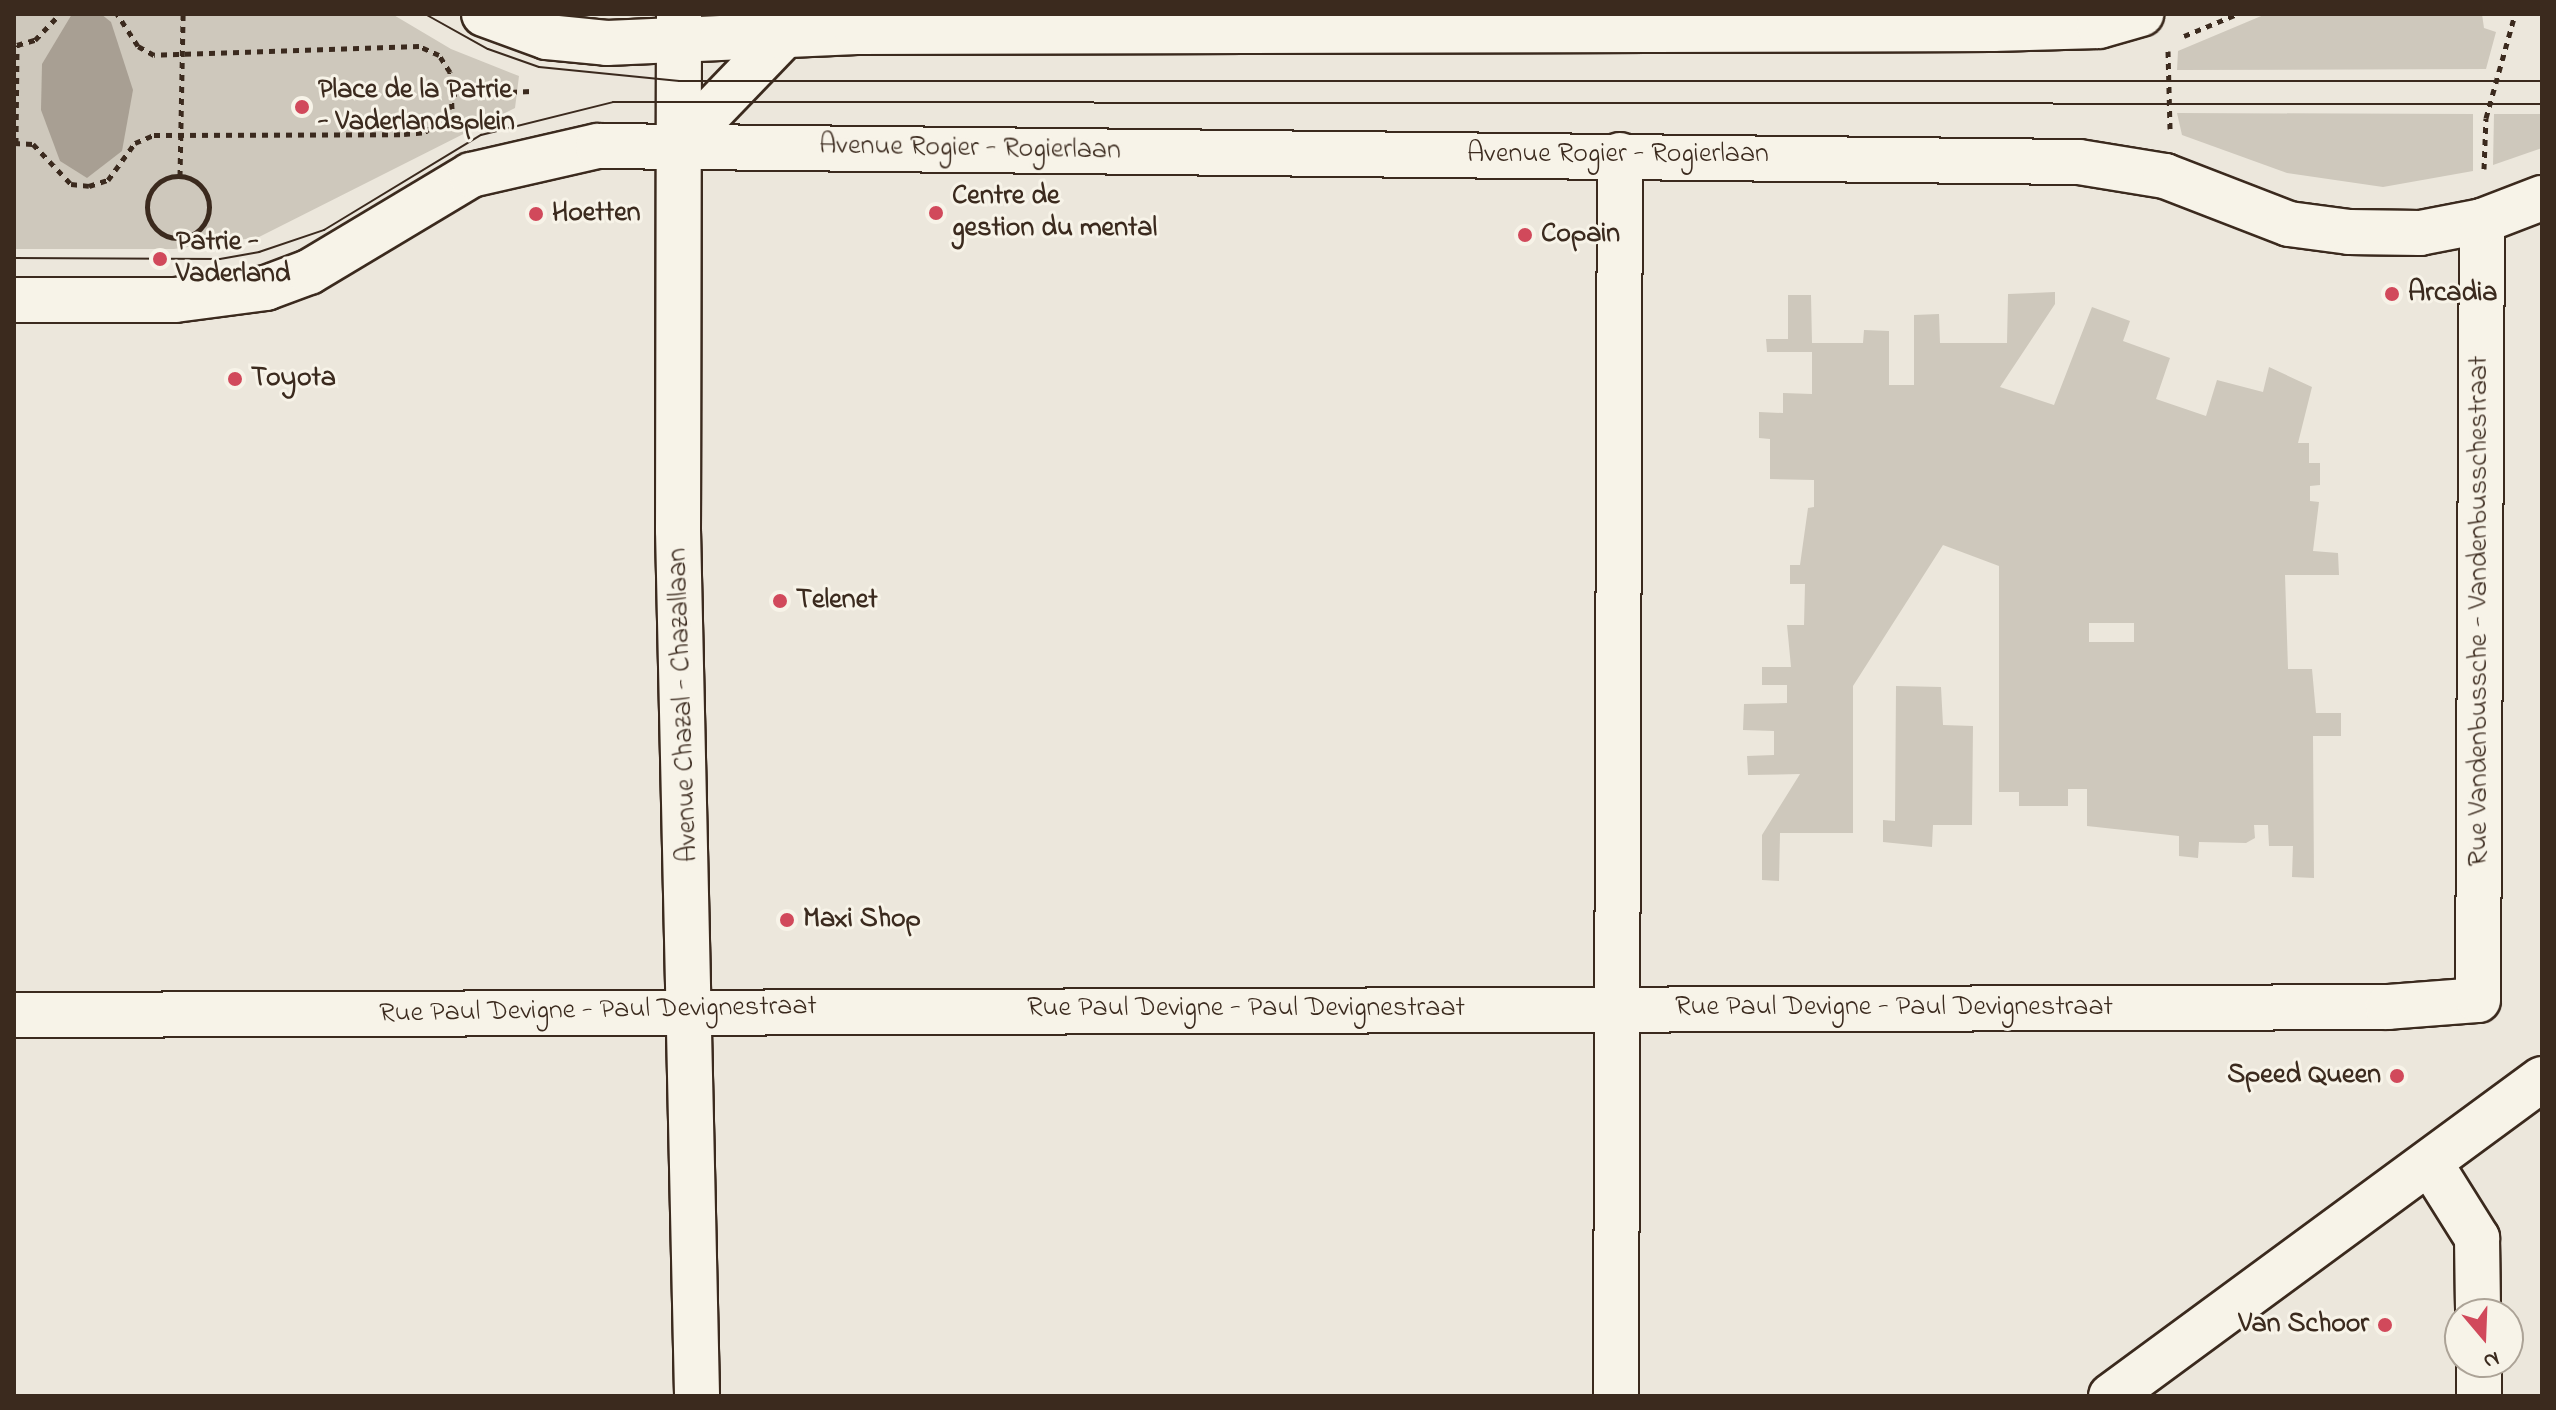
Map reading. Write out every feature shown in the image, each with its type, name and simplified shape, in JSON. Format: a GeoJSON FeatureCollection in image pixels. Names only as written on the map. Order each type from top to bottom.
{"type":"FeatureCollection","features":[{"type":"Feature","properties":{"kind":"street"},"geometry":{"type":"LineString","coordinates":[[484,14],[575,42],[679,27],[1993,21],[2099,26],[2141,14]]}},
{"type":"Feature","properties":{"kind":"street"},"geometry":{"type":"LineString","coordinates":[[14,300],[175,300],[266,288],[309,272],[499,164],[598,146],[677,147],[798,25]]}},
{"type":"Feature","properties":{"kind":"street","name":"Avenue Chazal - Chazallaan"},"geometry":{"type":"LineString","coordinates":[[679,27],[678,530],[692,1008],[697,1396]]}},
{"type":"Feature","properties":{"kind":"street","name":"Avenue Rogier - Rogierlaan"},"geometry":{"type":"LineString","coordinates":[[677,147],[2049,161],[2165,176],[2289,224],[2420,233],[2482,221],[2542,198]]}},
{"type":"Feature","properties":{"kind":"street"},"geometry":{"type":"LineString","coordinates":[[1616,1396],[1620,155]]}},
{"type":"Feature","properties":{"kind":"street","name":"Rue Vandenbussche - Vandenbusschestraat"},"geometry":{"type":"LineString","coordinates":[[2478,1000],[2482,221]]}},
{"type":"Feature","properties":{"kind":"street","name":"Rue Paul Devigne - Paul Devignestraat"},"geometry":{"type":"LineString","coordinates":[[14,1015],[692,1008],[2388,1007],[2478,1000]]}},
{"type":"Feature","properties":{"kind":"street"},"geometry":{"type":"LineString","coordinates":[[2111,1396],[2542,1079]]}},
{"type":"Feature","properties":{"kind":"street"},"geometry":{"type":"LineString","coordinates":[[2430,1163],[2477,1238],[2478,1298]]}},
{"type":"Feature","properties":{"kind":"path"},"geometry":{"type":"LineString","coordinates":[[60,14],[35,40],[15,45],[15,143],[33,144],[71,184],[89,186],[108,180],[135,143],[181,135],[425,132],[452,109],[451,94],[439,55],[419,46],[154,55],[138,46],[117,14]]}},
{"type":"Feature","properties":{"kind":"path"},"geometry":{"type":"LineString","coordinates":[[180,176],[183,14]]}},
{"type":"Feature","properties":{"kind":"path"},"geometry":{"type":"LineString","coordinates":[[2165,176],[2174,152],[2168,43],[2237,14]]}},
{"type":"Feature","properties":{"kind":"path"},"geometry":{"type":"LineString","coordinates":[[2482,221],[2486,118],[2515,14]]}},
{"type":"Feature","properties":{"kind":"path"},"geometry":{"type":"LineString","coordinates":[[451,94],[532,91]]}},
{"type":"Feature","properties":{"kind":"path"},"geometry":{"type":"LineString","coordinates":[[180,176],[205,192],[210,211],[203,226],[176,239],[155,230],[147,212],[160,181],[180,176]]}},
{"type":"Feature","properties":{"kind":"path"},"geometry":{"type":"LineString","coordinates":[[176,239],[176,251]]}},
{"type":"Feature","properties":{"kind":"shaded area","name":"Place de la Patrie - Vaderlandsplein"},"geometry":{"type":"Polygon","coordinates":[[[14,14],[392,14],[451,49],[519,76],[515,108],[259,237],[174,249],[14,249],[14,14]]]}},
{"type":"Feature","properties":{"kind":"shaded area"},"geometry":{"type":"Polygon","coordinates":[[[72,14],[101,14],[111,22],[133,90],[122,151],[87,178],[60,161],[41,110],[42,64],[72,14]]]}},
{"type":"Feature","properties":{"kind":"shaded area"},"geometry":{"type":"Polygon","coordinates":[[[2266,14],[2482,14],[2484,28],[2496,32],[2486,69],[2177,70],[2178,51],[2266,14]]]}},
{"type":"Feature","properties":{"kind":"shaded area"},"geometry":{"type":"Polygon","coordinates":[[[2177,113],[2473,114],[2473,171],[2383,187],[2287,173],[2182,135],[2177,113]]]}},
{"type":"Feature","properties":{"kind":"shaded area"},"geometry":{"type":"Polygon","coordinates":[[[2494,114],[2542,114],[2542,148],[2493,165],[2494,114]]]}},
{"type":"Feature","properties":{"kind":"shaded area"},"geometry":{"type":"Polygon","coordinates":[[[2055,292],[2055,304],[2000,387],[2054,405],[2092,307],[2130,321],[2123,341],[2170,358],[2156,399],[2206,416],[2217,380],[2263,392],[2269,367],[2312,387],[2298,443],[2309,443],[2309,463],[2320,463],[2320,485],[2310,486],[2310,501],[2319,502],[2313,551],[2338,553],[2339,575],[2285,575],[2288,669],[2312,669],[2316,713],[2341,713],[2341,736],[2313,736],[2314,878],[2292,877],[2293,846],[2269,846],[2268,825],[2254,825],[2255,838],[2246,843],[2199,842],[2198,858],[2179,856],[2179,836],[2087,826],[2087,789],[2068,789],[2068,806],[2019,806],[2019,792],[1999,792],[1999,566],[1943,545],[1853,686],[1853,833],[1780,833],[1779,881],[1762,880],[1762,835],[1800,774],[1748,775],[1747,756],[1774,755],[1774,731],[1743,730],[1744,704],[1787,703],[1787,685],[1762,685],[1762,667],[1791,667],[1787,625],[1804,625],[1805,584],[1790,584],[1790,565],[1800,565],[1808,508],[1814,507],[1814,480],[1770,479],[1770,439],[1759,438],[1759,412],[1783,413],[1783,393],[1812,394],[1812,352],[1767,352],[1766,339],[1788,339],[1788,295],[1811,295],[1812,343],[1863,343],[1864,330],[1889,331],[1889,385],[1914,385],[1914,315],[1939,314],[1940,343],[2007,343],[2008,294],[2055,292]],[[2089,623],[2089,642],[2134,642],[2134,623],[2089,623]]]}},
{"type":"Feature","properties":{"kind":"shaded area"},"geometry":{"type":"Polygon","coordinates":[[[1896,686],[1941,687],[1943,725],[1973,726],[1972,825],[1933,825],[1932,847],[1883,842],[1883,820],[1895,821],[1896,686]]]}},
{"type":"Feature","properties":{"kind":"tram line"},"geometry":{"type":"LineString","coordinates":[[425,14],[488,49],[539,67],[679,81],[2542,81]]}},
{"type":"Feature","properties":{"kind":"tram line"},"geometry":{"type":"LineString","coordinates":[[14,258],[220,259],[259,252],[324,230],[481,135],[613,102],[2542,104]]}},
{"type":"Feature","properties":{"kind":"place","name":"Place de la Patrie - Vaderlandsplein"},"geometry":{"type":"Point","coordinates":[302,107]}},
{"type":"Feature","properties":{"kind":"place","name":"Centre de gestion du mental"},"geometry":{"type":"Point","coordinates":[936,213]}},
{"type":"Feature","properties":{"kind":"place","name":"Hoetten"},"geometry":{"type":"Point","coordinates":[536,214]}},
{"type":"Feature","properties":{"kind":"place","name":"Copain"},"geometry":{"type":"Point","coordinates":[1525,235]}},
{"type":"Feature","properties":{"kind":"place","name":"Patrie - Vaderland"},"geometry":{"type":"Point","coordinates":[160,259]}},
{"type":"Feature","properties":{"kind":"place","name":"Arcadia"},"geometry":{"type":"Point","coordinates":[2392,294]}},
{"type":"Feature","properties":{"kind":"place","name":"Toyota"},"geometry":{"type":"Point","coordinates":[235,379]}},
{"type":"Feature","properties":{"kind":"place","name":"Telenet"},"geometry":{"type":"Point","coordinates":[780,601]}},
{"type":"Feature","properties":{"kind":"place","name":"Maxi Shop"},"geometry":{"type":"Point","coordinates":[787,920]}},
{"type":"Feature","properties":{"kind":"place","name":"Speed Queen"},"geometry":{"type":"Point","coordinates":[2397,1076]}},
{"type":"Feature","properties":{"kind":"place","name":"Van Schoor"},"geometry":{"type":"Point","coordinates":[2385,1325]}}]}
